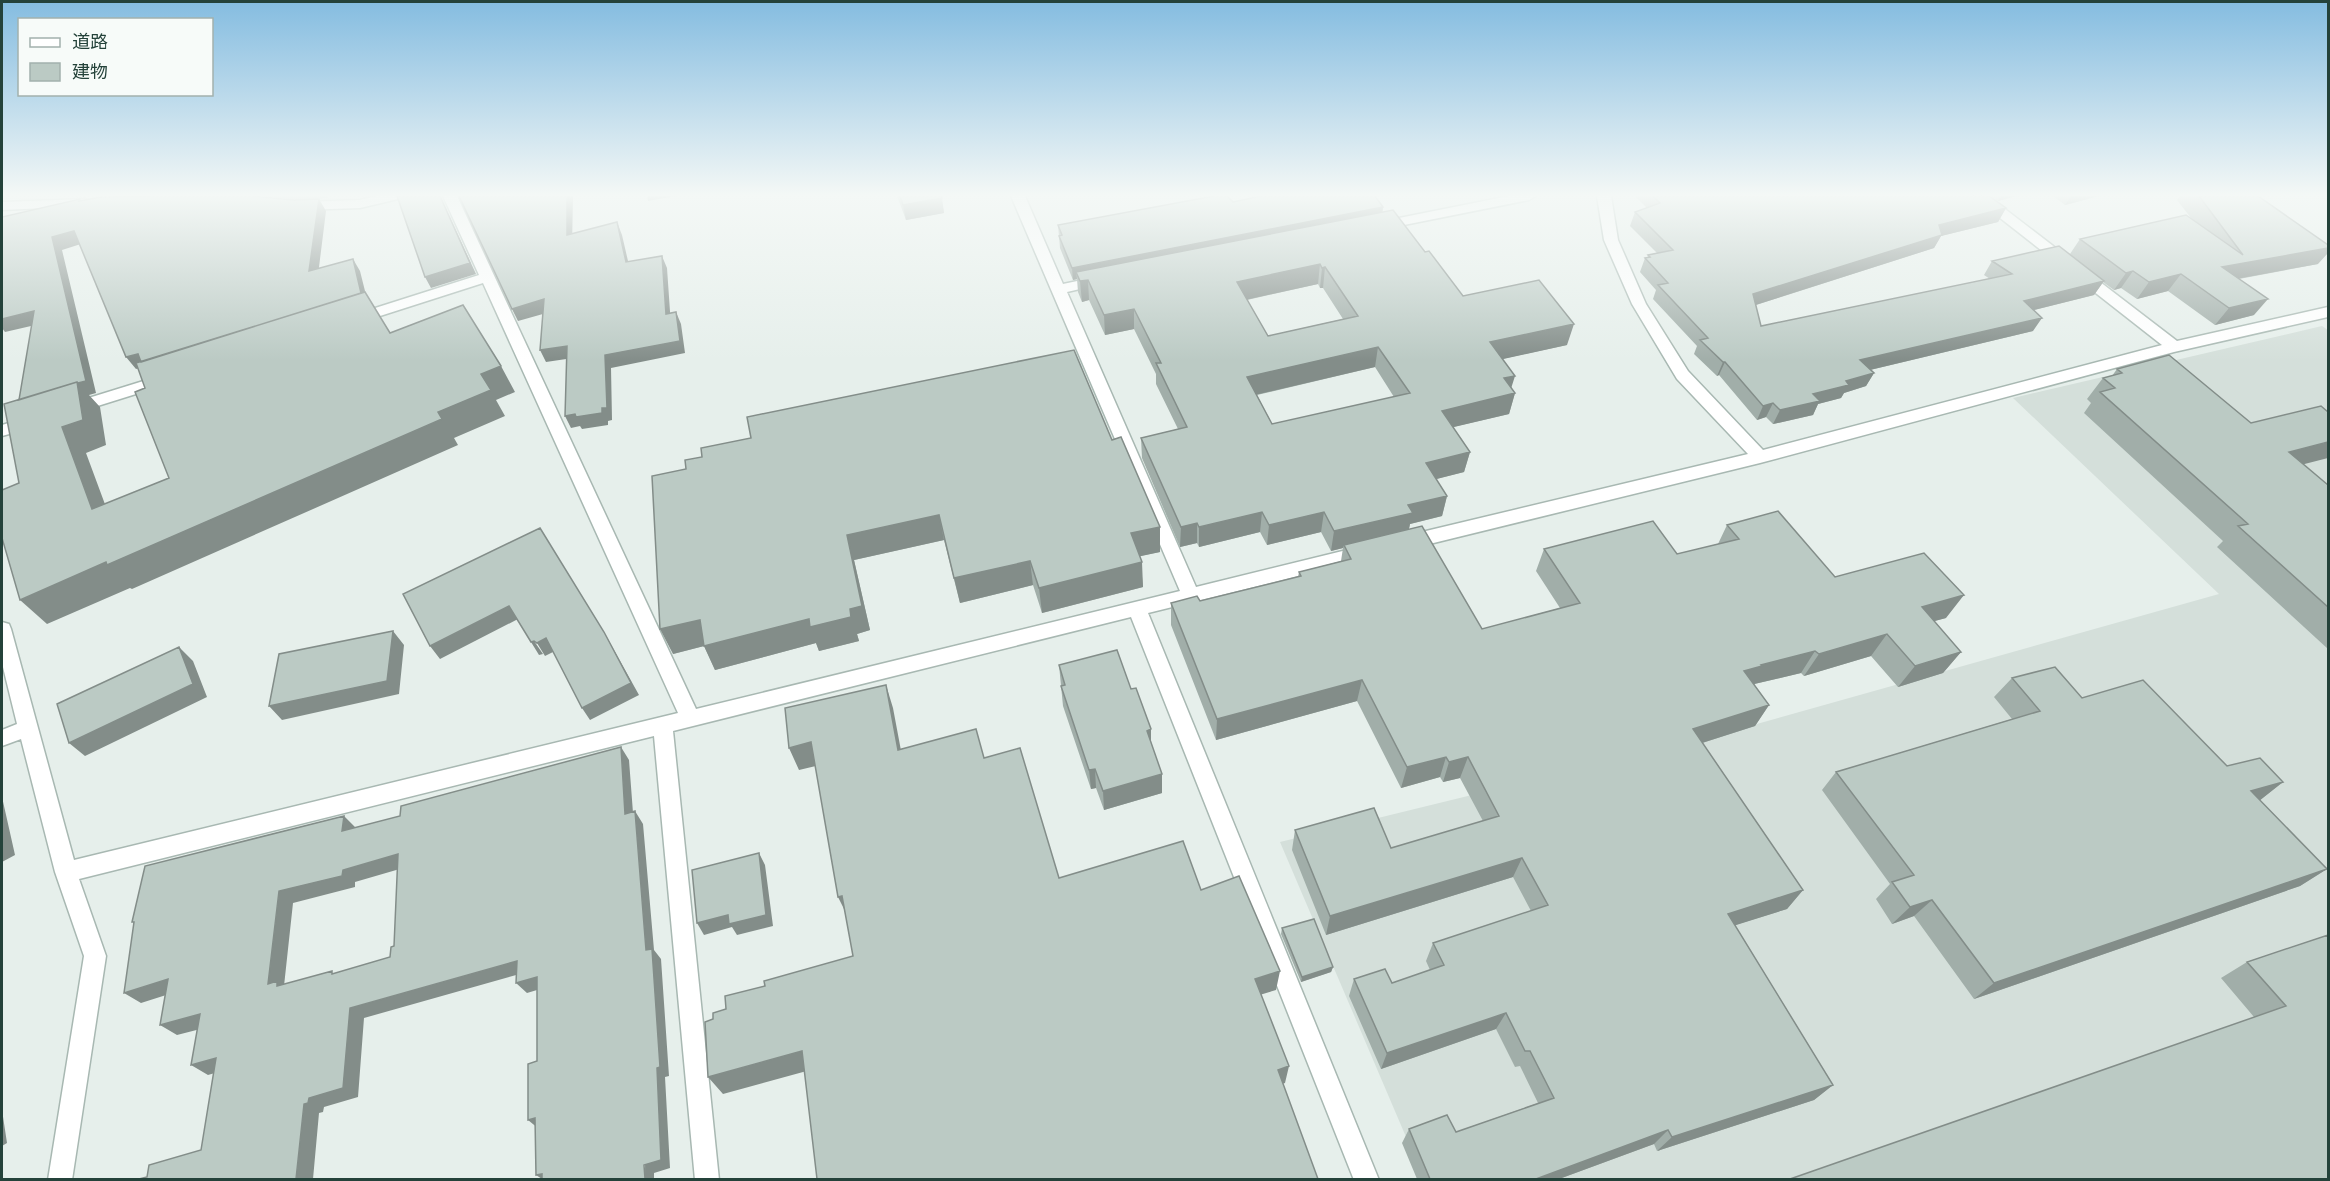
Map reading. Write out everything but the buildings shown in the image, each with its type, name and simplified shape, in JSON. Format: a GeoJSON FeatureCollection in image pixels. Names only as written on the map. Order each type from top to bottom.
{"type":"FeatureCollection","features":[{"type":"Feature","properties":{"kind":"street"},"geometry":{"type":"LineString","coordinates":[[476,251],[691,720]]}},
{"type":"Feature","properties":{"kind":"street"},"geometry":{"type":"LineString","coordinates":[[1042,251],[1190,594]]}},
{"type":"Feature","properties":{"kind":"street"},"geometry":{"type":"LineString","coordinates":[[1616,251],[1639,304],[1682,375],[1760,457]]}},
{"type":"Feature","properties":{"kind":"street"},"geometry":{"type":"LineString","coordinates":[[2050,251],[2174,347]]}},
{"type":"Feature","properties":{"kind":"street"},"geometry":{"type":"LineString","coordinates":[[341,324],[488,277]]}},
{"type":"Feature","properties":{"kind":"street"},"geometry":{"type":"LineString","coordinates":[[1059,289],[1118,277]]}},
{"type":"Feature","properties":{"kind":"street"},"geometry":{"type":"LineString","coordinates":[[66,872],[691,720],[1190,594],[1760,457],[2174,347],[2328,312]]}},
{"type":"Feature","properties":{"kind":"street"},"geometry":{"type":"LineString","coordinates":[[2,431],[183,374]]}},
{"type":"Feature","properties":{"kind":"street"},"geometry":{"type":"LineString","coordinates":[[1137,609],[1367,1179]]}},
{"type":"Feature","properties":{"kind":"street"},"geometry":{"type":"LineString","coordinates":[[2,629],[66,872],[95,956],[60,1179]]}},
{"type":"Feature","properties":{"kind":"street"},"geometry":{"type":"LineString","coordinates":[[663,726],[707,1179]]}},
{"type":"Feature","properties":{"kind":"street"},"geometry":{"type":"LineString","coordinates":[[2,738],[28,728]]}},
{"type":"Feature","properties":{"kind":"shaded area"},"geometry":{"type":"Polygon","coordinates":[[[2322,326],[2328,330],[2328,1179],[1424,1179],[1280,842],[1721,734],[2219,594],[2013,398],[2322,326]]]}}]}
